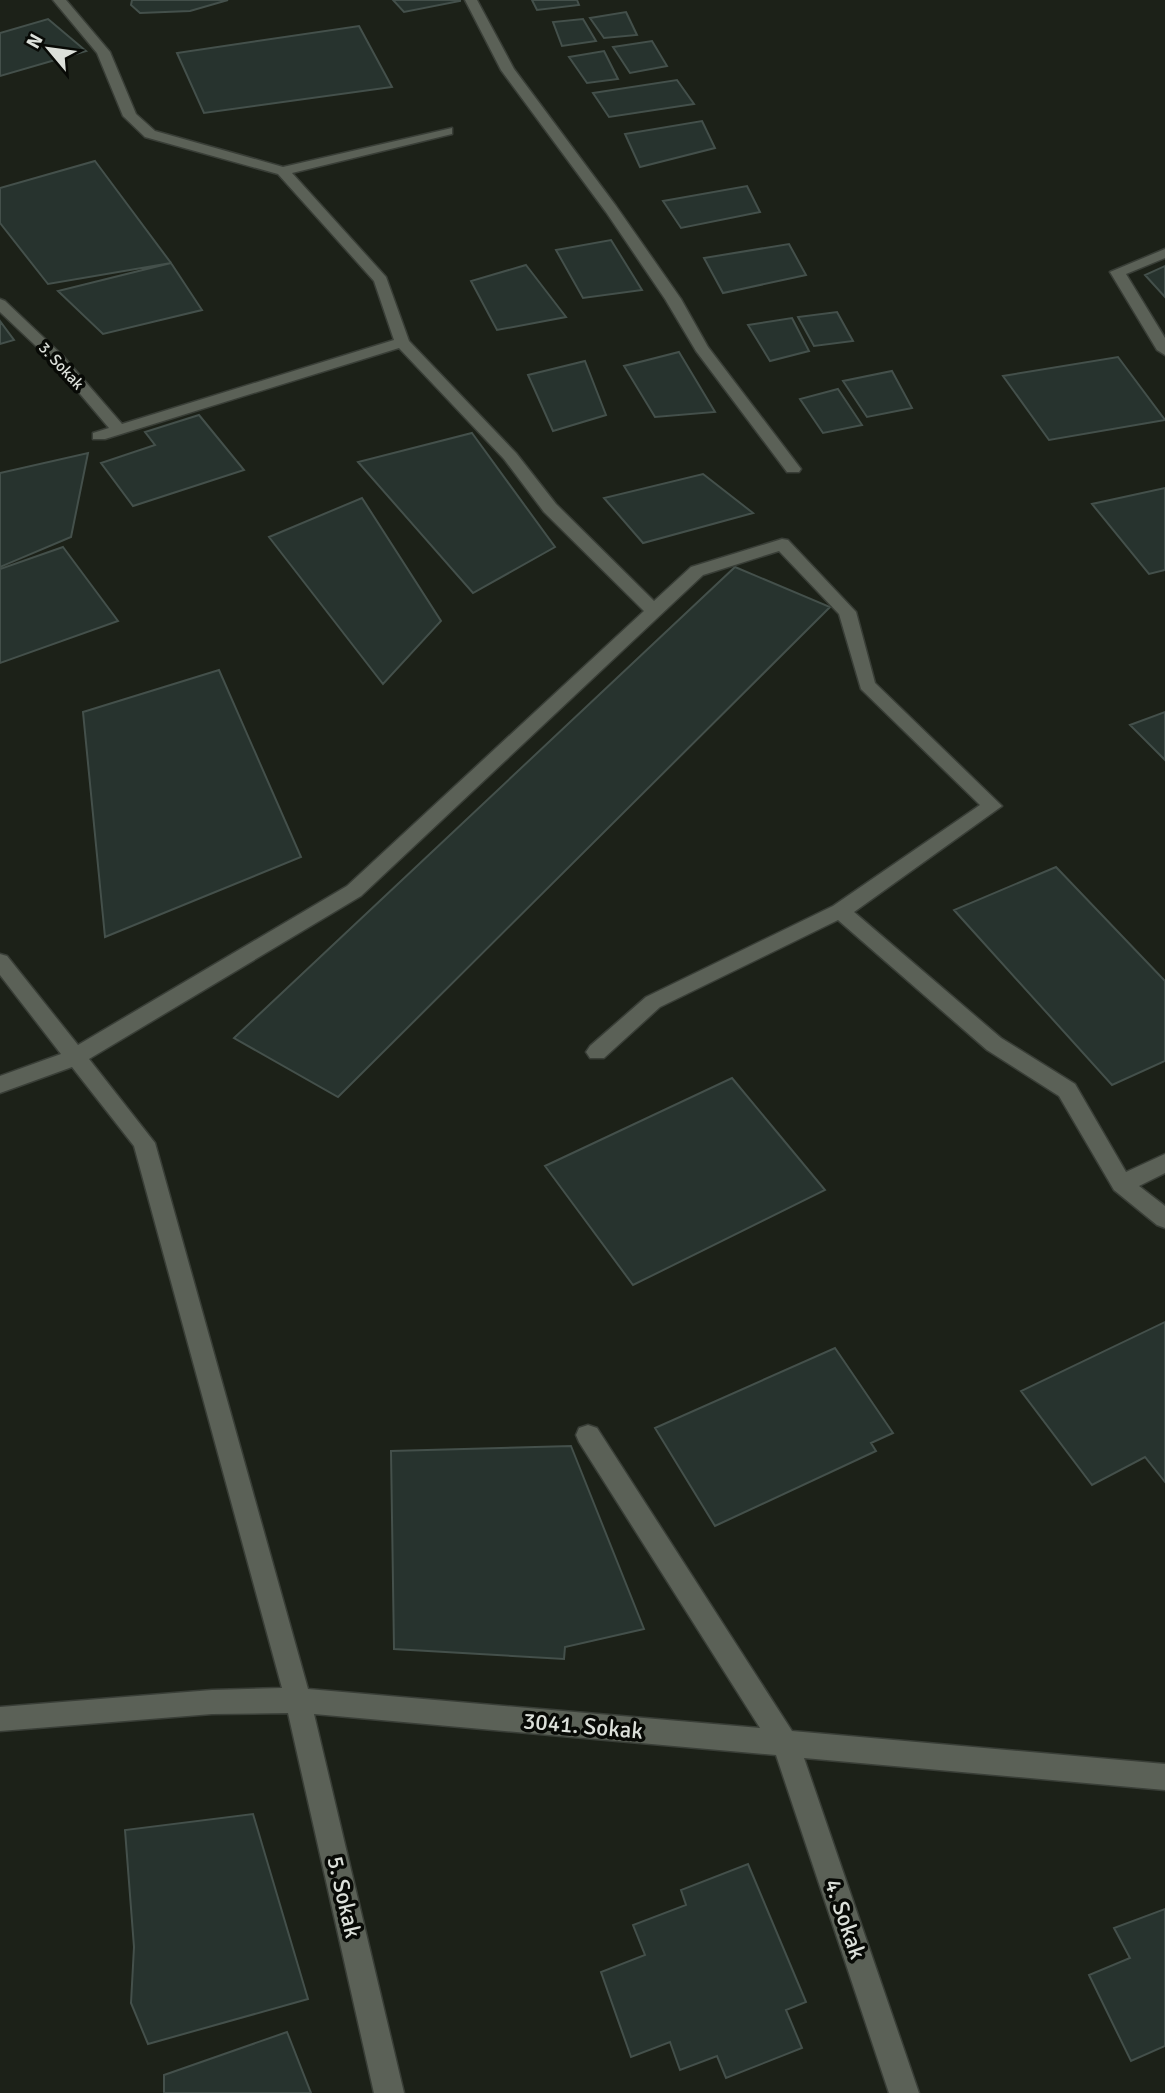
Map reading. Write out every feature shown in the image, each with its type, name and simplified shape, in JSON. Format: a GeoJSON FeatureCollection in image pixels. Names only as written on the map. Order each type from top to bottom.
{"type":"FeatureCollection","features":[{"type":"Feature","properties":{"kind":"street"},"geometry":{"type":"LineString","coordinates":[[59,0],[103,52],[130,116],[150,134],[283,171],[447,131]]}},
{"type":"Feature","properties":{"kind":"street"},"geometry":{"type":"LineString","coordinates":[[471,0],[508,70],[611,209],[673,299],[701,348],[793,469]]}},
{"type":"Feature","properties":{"kind":"street"},"geometry":{"type":"LineString","coordinates":[[283,171],[381,280],[402,342],[510,456],[550,508],[653,610]]}},
{"type":"Feature","properties":{"kind":"street"},"geometry":{"type":"LineString","coordinates":[[1165,253],[1117,272],[1165,350]]}},
{"type":"Feature","properties":{"kind":"street","name":"3. Sokak"},"geometry":{"type":"LineString","coordinates":[[0,304],[58,359],[119,430]]}},
{"type":"Feature","properties":{"kind":"street"},"geometry":{"type":"LineString","coordinates":[[99,436],[402,342]]}},
{"type":"Feature","properties":{"kind":"street"},"geometry":{"type":"LineString","coordinates":[[0,1085],[75,1057],[354,891],[697,571],[782,544],[847,612],[867,685],[992,806],[840,911],[653,1002],[597,1052]]}},
{"type":"Feature","properties":{"kind":"street"},"geometry":{"type":"LineString","coordinates":[[840,911],[994,1044],[1067,1090],[1122,1184],[1165,1219]]}},
{"type":"Feature","properties":{"kind":"street","name":"5. Sokak"},"geometry":{"type":"LineString","coordinates":[[0,961],[144,1143],[298,1700],[389,2093]]}},
{"type":"Feature","properties":{"kind":"street"},"geometry":{"type":"LineString","coordinates":[[1122,1184],[1165,1163]]}},
{"type":"Feature","properties":{"kind":"street","name":"4. Sokak"},"geometry":{"type":"LineString","coordinates":[[589,1436],[786,1745],[904,2093]]}},
{"type":"Feature","properties":{"kind":"street","name":"3041. Sokak"},"geometry":{"type":"LineString","coordinates":[[0,1719],[212,1702],[298,1700],[1165,1777]]}},
{"type":"Feature","properties":{"kind":"building"},"geometry":{"type":"Polygon","coordinates":[[[132,0],[228,0],[190,11],[140,13],[131,5],[132,0]]]}},
{"type":"Feature","properties":{"kind":"building"},"geometry":{"type":"Polygon","coordinates":[[[393,0],[460,0],[460,1],[404,12],[393,0]]]}},
{"type":"Feature","properties":{"kind":"building"},"geometry":{"type":"Polygon","coordinates":[[[532,0],[577,0],[579,5],[537,10],[532,0]]]}},
{"type":"Feature","properties":{"kind":"building"},"geometry":{"type":"Polygon","coordinates":[[[626,12],[637,35],[604,38],[590,18],[626,12]]]}},
{"type":"Feature","properties":{"kind":"building"},"geometry":{"type":"Polygon","coordinates":[[[48,19],[86,51],[0,76],[0,33],[48,19]]]}},
{"type":"Feature","properties":{"kind":"building"},"geometry":{"type":"Polygon","coordinates":[[[583,19],[596,41],[562,46],[553,22],[583,19]]]}},
{"type":"Feature","properties":{"kind":"building"},"geometry":{"type":"Polygon","coordinates":[[[359,26],[392,87],[204,113],[177,53],[359,26]]]}},
{"type":"Feature","properties":{"kind":"building"},"geometry":{"type":"Polygon","coordinates":[[[652,41],[667,66],[630,73],[613,47],[652,41]]]}},
{"type":"Feature","properties":{"kind":"building"},"geometry":{"type":"Polygon","coordinates":[[[604,51],[618,79],[587,83],[569,57],[604,51]]]}},
{"type":"Feature","properties":{"kind":"building"},"geometry":{"type":"Polygon","coordinates":[[[677,80],[694,104],[609,117],[593,93],[677,80]]]}},
{"type":"Feature","properties":{"kind":"building"},"geometry":{"type":"Polygon","coordinates":[[[702,121],[715,148],[640,167],[625,134],[702,121]]]}},
{"type":"Feature","properties":{"kind":"building"},"geometry":{"type":"Polygon","coordinates":[[[95,161],[171,263],[48,284],[0,223],[0,188],[95,161]]]}},
{"type":"Feature","properties":{"kind":"building"},"geometry":{"type":"Polygon","coordinates":[[[747,186],[760,212],[681,228],[663,201],[747,186]]]}},
{"type":"Feature","properties":{"kind":"building"},"geometry":{"type":"Polygon","coordinates":[[[611,240],[642,290],[583,298],[556,250],[611,240]]]}},
{"type":"Feature","properties":{"kind":"building"},"geometry":{"type":"Polygon","coordinates":[[[789,244],[806,275],[723,293],[704,258],[789,244]]]}},
{"type":"Feature","properties":{"kind":"building"},"geometry":{"type":"Polygon","coordinates":[[[171,263],[202,310],[103,334],[58,291],[171,263]]]}},
{"type":"Feature","properties":{"kind":"building"},"geometry":{"type":"Polygon","coordinates":[[[526,265],[566,317],[497,330],[471,281],[526,265]]]}},
{"type":"Feature","properties":{"kind":"building"},"geometry":{"type":"Polygon","coordinates":[[[1165,266],[1165,297],[1145,275],[1165,266]]]}},
{"type":"Feature","properties":{"kind":"building"},"geometry":{"type":"Polygon","coordinates":[[[837,312],[853,341],[814,346],[798,317],[837,312]]]}},
{"type":"Feature","properties":{"kind":"building"},"geometry":{"type":"Polygon","coordinates":[[[792,318],[809,351],[770,361],[748,325],[792,318]]]}},
{"type":"Feature","properties":{"kind":"building"},"geometry":{"type":"Polygon","coordinates":[[[0,321],[14,340],[0,344],[0,321]]]}},
{"type":"Feature","properties":{"kind":"building"},"geometry":{"type":"Polygon","coordinates":[[[679,352],[715,412],[655,417],[624,366],[679,352]]]}},
{"type":"Feature","properties":{"kind":"building"},"geometry":{"type":"Polygon","coordinates":[[[1118,357],[1165,420],[1049,440],[1003,376],[1118,357]]]}},
{"type":"Feature","properties":{"kind":"building"},"geometry":{"type":"Polygon","coordinates":[[[585,361],[606,415],[553,431],[528,375],[585,361]]]}},
{"type":"Feature","properties":{"kind":"building"},"geometry":{"type":"Polygon","coordinates":[[[892,371],[912,408],[867,417],[843,381],[892,371]]]}},
{"type":"Feature","properties":{"kind":"building"},"geometry":{"type":"Polygon","coordinates":[[[838,389],[862,425],[823,433],[800,399],[838,389]]]}},
{"type":"Feature","properties":{"kind":"building"},"geometry":{"type":"Polygon","coordinates":[[[199,415],[244,470],[133,506],[101,463],[155,445],[145,432],[199,415]]]}},
{"type":"Feature","properties":{"kind":"building"},"geometry":{"type":"Polygon","coordinates":[[[472,433],[555,547],[473,593],[358,462],[472,433]]]}},
{"type":"Feature","properties":{"kind":"building"},"geometry":{"type":"Polygon","coordinates":[[[88,453],[71,537],[0,567],[0,473],[88,453]]]}},
{"type":"Feature","properties":{"kind":"building"},"geometry":{"type":"Polygon","coordinates":[[[703,474],[753,513],[643,543],[604,498],[703,474]]]}},
{"type":"Feature","properties":{"kind":"building"},"geometry":{"type":"Polygon","coordinates":[[[1165,488],[1165,570],[1149,574],[1092,504],[1165,488]]]}},
{"type":"Feature","properties":{"kind":"building"},"geometry":{"type":"Polygon","coordinates":[[[362,498],[441,621],[383,684],[269,537],[362,498]]]}},
{"type":"Feature","properties":{"kind":"building"},"geometry":{"type":"Polygon","coordinates":[[[63,547],[118,621],[0,663],[0,569],[63,547]]]}},
{"type":"Feature","properties":{"kind":"building"},"geometry":{"type":"Polygon","coordinates":[[[735,567],[830,607],[338,1097],[234,1038],[735,567]]]}},
{"type":"Feature","properties":{"kind":"building"},"geometry":{"type":"Polygon","coordinates":[[[219,670],[301,857],[105,937],[83,712],[219,670]]]}},
{"type":"Feature","properties":{"kind":"building"},"geometry":{"type":"Polygon","coordinates":[[[1165,712],[1165,760],[1130,725],[1165,712]]]}},
{"type":"Feature","properties":{"kind":"building"},"geometry":{"type":"Polygon","coordinates":[[[1056,867],[1165,981],[1165,1061],[1112,1085],[954,910],[1056,867]]]}},
{"type":"Feature","properties":{"kind":"building"},"geometry":{"type":"Polygon","coordinates":[[[732,1078],[825,1190],[633,1285],[545,1166],[732,1078]]]}},
{"type":"Feature","properties":{"kind":"building"},"geometry":{"type":"Polygon","coordinates":[[[1165,1322],[1165,1482],[1145,1457],[1092,1485],[1021,1391],[1165,1322]]]}},
{"type":"Feature","properties":{"kind":"building"},"geometry":{"type":"Polygon","coordinates":[[[835,1348],[893,1433],[871,1443],[876,1451],[715,1526],[655,1428],[835,1348]]]}},
{"type":"Feature","properties":{"kind":"building"},"geometry":{"type":"Polygon","coordinates":[[[571,1446],[644,1629],[565,1647],[564,1659],[394,1649],[391,1451],[571,1446]]]}},
{"type":"Feature","properties":{"kind":"building"},"geometry":{"type":"Polygon","coordinates":[[[253,1814],[308,1999],[148,2044],[131,2003],[134,1947],[125,1830],[253,1814]]]}},
{"type":"Feature","properties":{"kind":"building"},"geometry":{"type":"Polygon","coordinates":[[[748,1864],[806,2002],[786,2010],[802,2048],[726,2078],[717,2056],[680,2070],[670,2042],[631,2057],[601,1972],[645,1955],[633,1925],[686,1905],[681,1890],[748,1864]]]}},
{"type":"Feature","properties":{"kind":"building"},"geometry":{"type":"Polygon","coordinates":[[[1165,1909],[1165,2046],[1131,2061],[1089,1975],[1130,1958],[1114,1928],[1165,1909]]]}},
{"type":"Feature","properties":{"kind":"building"},"geometry":{"type":"Polygon","coordinates":[[[287,2032],[311,2093],[164,2093],[164,2075],[287,2032]]]}}]}
